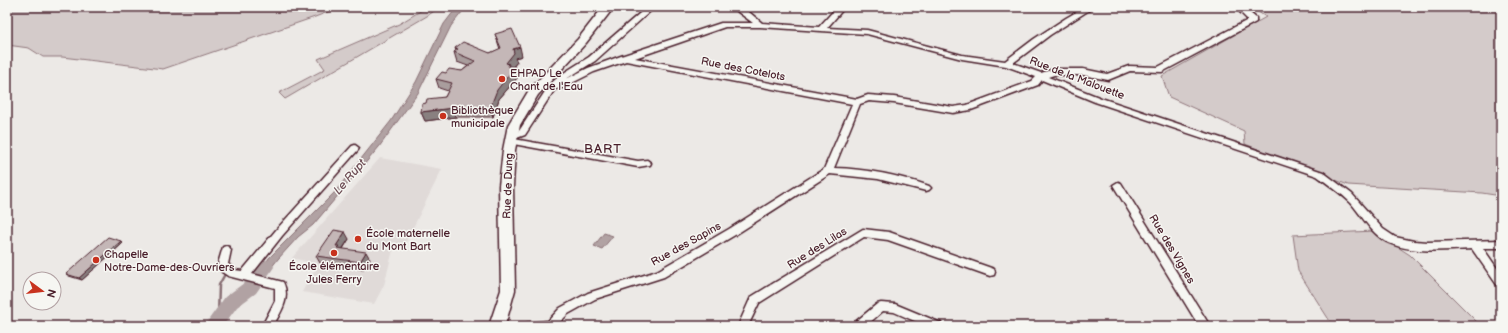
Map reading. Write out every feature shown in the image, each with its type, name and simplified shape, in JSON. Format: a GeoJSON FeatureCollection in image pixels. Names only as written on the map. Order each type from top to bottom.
{"type":"FeatureCollection","features":[{"type":"Feature","properties":{"kind":"main road","name":"Rue de Dung"},"geometry":{"type":"LineString","coordinates":[[497,326],[508,290],[506,186],[509,150],[514,125],[533,93],[582,41],[609,7]]}},
{"type":"Feature","properties":{"kind":"street"},"geometry":{"type":"LineString","coordinates":[[512,139],[522,133],[553,86],[565,76],[592,59],[651,7]]}},
{"type":"Feature","properties":{"kind":"street"},"geometry":{"type":"LineString","coordinates":[[739,7],[760,24]]}},
{"type":"Feature","properties":{"kind":"street"},"geometry":{"type":"LineString","coordinates":[[821,30],[841,7]]}},
{"type":"Feature","properties":{"kind":"street"},"geometry":{"type":"LineString","coordinates":[[1007,64],[1026,48],[1090,7]]}},
{"type":"Feature","properties":{"kind":"street"},"geometry":{"type":"LineString","coordinates":[[926,188],[901,179],[841,171],[828,171],[857,102],[868,98],[894,100],[953,110],[968,108],[1035,83],[1041,76],[1054,72],[1083,72],[1108,77],[1129,68],[1159,70],[1253,20],[1239,7]]}},
{"type":"Feature","properties":{"kind":"street","name":"Rue de la Malouette"},"geometry":{"type":"LineString","coordinates":[[553,86],[559,86],[591,70],[624,58],[724,25],[760,24],[821,30],[867,32],[962,58],[1007,64],[1041,76],[1098,100],[1243,147],[1320,174],[1350,197],[1384,235],[1393,241],[1408,245],[1428,246],[1474,244]]}},
{"type":"Feature","properties":{"kind":"street","name":"Rue des Cotelots"},"geometry":{"type":"LineString","coordinates":[[624,58],[857,102]]}},
{"type":"Feature","properties":{"kind":"street"},"geometry":{"type":"LineString","coordinates":[[512,139],[638,164],[647,163]]}},
{"type":"Feature","properties":{"kind":"street"},"geometry":{"type":"LineString","coordinates":[[248,277],[279,233],[355,148]]}},
{"type":"Feature","properties":{"kind":"street","name":"Rue des Sapins"},"geometry":{"type":"LineString","coordinates":[[553,325],[564,311],[592,296],[660,274],[732,232],[828,171]]}},
{"type":"Feature","properties":{"kind":"street","name":"Rue des Vignes"},"geometry":{"type":"LineString","coordinates":[[1118,185],[1205,326]]}},
{"type":"Feature","properties":{"kind":"street","name":"Rue des Lilas"},"geometry":{"type":"LineString","coordinates":[[743,326],[755,300],[863,233],[889,236],[990,272]]}},
{"type":"Feature","properties":{"kind":"street"},"geometry":{"type":"LineString","coordinates":[[1474,244],[1501,244]]}},
{"type":"Feature","properties":{"kind":"street"},"geometry":{"type":"LineString","coordinates":[[1474,244],[1501,282]]}},
{"type":"Feature","properties":{"kind":"street"},"geometry":{"type":"LineString","coordinates":[[226,250],[223,264],[226,269],[232,273],[264,280],[281,287],[281,301],[267,326]]}},
{"type":"Feature","properties":{"kind":"street"},"geometry":{"type":"LineString","coordinates":[[858,326],[881,307],[895,308],[937,326]]}},
{"type":"Feature","properties":{"kind":"street"},"geometry":{"type":"LineString","coordinates":[[531,326],[553,325]]}},
{"type":"Feature","properties":{"kind":"shaded area"},"geometry":{"type":"Polygon","coordinates":[[[7,7],[341,7],[163,69],[62,57],[43,57],[29,48],[7,45],[7,7]]]}},
{"type":"Feature","properties":{"kind":"shaded area"},"geometry":{"type":"Polygon","coordinates":[[[427,7],[440,7],[285,99],[279,93],[325,69],[318,59],[399,24],[427,7]]]}},
{"type":"Feature","properties":{"kind":"shaded area"},"geometry":{"type":"Polygon","coordinates":[[[1250,7],[1501,7],[1501,196],[1482,193],[1348,185],[1245,144],[1244,131],[1169,97],[1162,76],[1266,17],[1250,7]]]}},
{"type":"Feature","properties":{"kind":"shaded area","name":"École maternelle du Mont Bart"},"geometry":{"type":"Polygon","coordinates":[[[380,158],[442,169],[403,248],[393,250],[384,285],[374,304],[302,292],[318,264],[292,258],[380,158]]]}},
{"type":"Feature","properties":{"kind":"shaded area"},"geometry":{"type":"Polygon","coordinates":[[[1373,231],[1410,255],[1481,326],[1333,326],[1298,271],[1293,235],[1373,231]]]}},
{"type":"Feature","properties":{"kind":"water"},"geometry":{"type":"Polygon","coordinates":[[[457,7],[466,7],[451,26],[418,93],[379,147],[313,225],[298,237],[263,278],[257,276],[269,258],[334,193],[391,121],[416,82],[444,24],[457,7]]]}},
{"type":"Feature","properties":{"kind":"water"},"geometry":{"type":"Polygon","coordinates":[[[604,233],[613,236],[602,249],[594,246],[604,233]]]}},
{"type":"Feature","properties":{"kind":"building"},"geometry":{"type":"Polygon","coordinates":[[[512,29],[520,47],[513,49],[514,53],[506,63],[509,64],[508,66],[515,67],[497,90],[490,108],[453,108],[421,112],[422,104],[426,103],[427,99],[445,97],[452,83],[436,79],[442,72],[446,73],[449,69],[462,71],[475,61],[454,52],[458,49],[455,48],[463,42],[490,53],[501,48],[495,34],[512,29]]]}},
{"type":"Feature","properties":{"kind":"building"},"geometry":{"type":"Polygon","coordinates":[[[334,230],[345,232],[336,246],[339,246],[337,248],[366,252],[360,262],[316,256],[334,230]]]}},
{"type":"Feature","properties":{"kind":"building","name":"Chapelle Notre-Dame-des-Ouvriers"},"geometry":{"type":"Polygon","coordinates":[[[108,237],[121,241],[79,278],[66,274],[108,237]]]}},
{"type":"Feature","properties":{"kind":"waterway","name":"Le Rupt"},"geometry":{"type":"LineString","coordinates":[[213,326],[231,302],[250,288],[266,267]]}},
{"type":"Feature","properties":{"kind":"waterway"},"geometry":{"type":"LineString","coordinates":[[218,316],[219,285],[225,274]]}},
{"type":"Feature","properties":{"kind":"place","name":"EHPAD Le Chant de l'Eau"},"geometry":{"type":"Point","coordinates":[502,79]}},
{"type":"Feature","properties":{"kind":"place","name":"Bibliothèque municipale"},"geometry":{"type":"Point","coordinates":[443,116]}},
{"type":"Feature","properties":{"kind":"place","name":"École maternelle du Mont Bart"},"geometry":{"type":"Point","coordinates":[358,239]}},
{"type":"Feature","properties":{"kind":"place","name":"École élémentaire Jules Ferry"},"geometry":{"type":"Point","coordinates":[334,253]}},
{"type":"Feature","properties":{"kind":"place","name":"Chapelle Notre-Dame-des-Ouvriers"},"geometry":{"type":"Point","coordinates":[96,260]}},
{"type":"Feature","properties":{"kind":"district","name":"BART"},"geometry":{"type":"Point","coordinates":[603,149]}}]}
